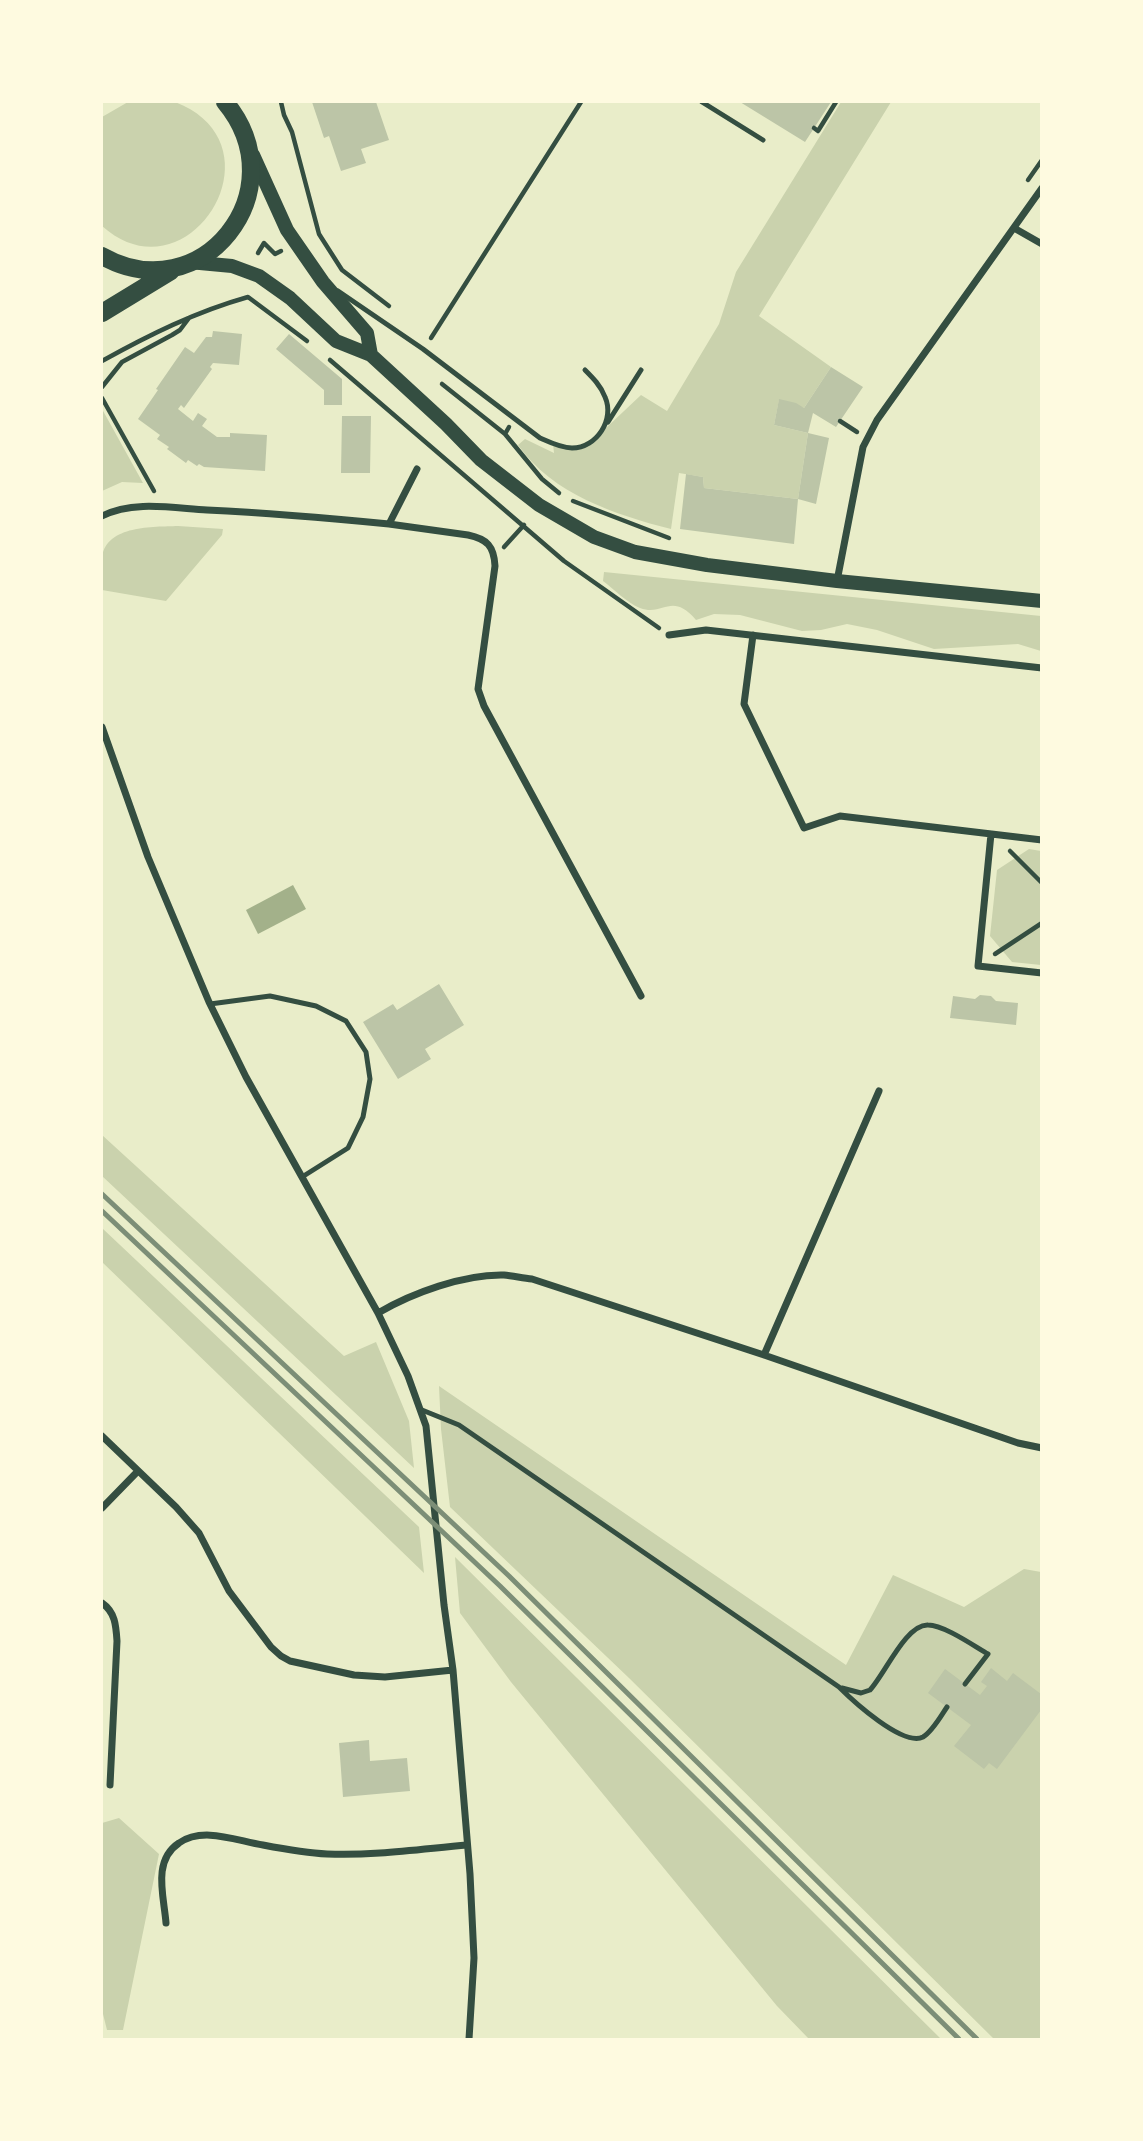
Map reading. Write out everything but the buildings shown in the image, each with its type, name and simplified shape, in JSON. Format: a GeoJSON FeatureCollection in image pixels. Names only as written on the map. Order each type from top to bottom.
{"type":"FeatureCollection","features":[{"type":"Feature","properties":{"kind":"main road"},"geometry":{"type":"LineString","coordinates":[[225,102],[243,128]]}},
{"type":"Feature","properties":{"kind":"main road"},"geometry":{"type":"LineString","coordinates":[[238,102],[249,148],[287,230],[323,282],[367,333],[371,355]]}},
{"type":"Feature","properties":{"kind":"main road"},"geometry":{"type":"LineString","coordinates":[[102,313],[222,241],[238,220],[250,189],[249,148]]}},
{"type":"Feature","properties":{"kind":"main road"},"geometry":{"type":"LineString","coordinates":[[102,256],[125,266],[140,268],[158,269],[184,264],[232,266],[247,270],[290,298],[336,341],[371,355],[481,460],[539,505],[594,537],[635,552],[673,560],[837,582],[1041,601]]}},
{"type":"Feature","properties":{"kind":"street"},"geometry":{"type":"LineString","coordinates":[[837,582],[863,447],[877,420],[1041,188]]}},
{"type":"Feature","properties":{"kind":"street"},"geometry":{"type":"LineString","coordinates":[[1014,228],[1041,244]]}},
{"type":"Feature","properties":{"kind":"street"},"geometry":{"type":"LineString","coordinates":[[389,524],[417,469]]}},
{"type":"Feature","properties":{"kind":"street"},"geometry":{"type":"LineString","coordinates":[[102,516],[120,509],[162,508],[389,524],[468,535],[481,538],[490,544],[495,554],[495,566],[478,689],[484,706],[641,996]]}},
{"type":"Feature","properties":{"kind":"street"},"geometry":{"type":"LineString","coordinates":[[669,635],[706,630],[1041,668]]}},
{"type":"Feature","properties":{"kind":"street"},"geometry":{"type":"LineString","coordinates":[[753,635],[744,704],[804,828],[840,816],[1041,840]]}},
{"type":"Feature","properties":{"kind":"street"},"geometry":{"type":"LineString","coordinates":[[102,727],[148,857],[210,1004],[246,1076],[378,1313],[422,1410],[453,1670],[467,1845],[474,1958],[469,2039]]}},
{"type":"Feature","properties":{"kind":"street"},"geometry":{"type":"LineString","coordinates":[[991,834],[978,966],[1041,973]]}},
{"type":"Feature","properties":{"kind":"street"},"geometry":{"type":"LineString","coordinates":[[764,1355],[879,1090]]}},
{"type":"Feature","properties":{"kind":"street"},"geometry":{"type":"LineString","coordinates":[[378,1313],[414,1295],[480,1277],[505,1275],[531,1279],[764,1355],[1018,1443],[1041,1448]]}},
{"type":"Feature","properties":{"kind":"street"},"geometry":{"type":"LineString","coordinates":[[102,1436],[199,1533],[229,1591],[271,1647],[281,1656],[290,1661],[354,1675],[384,1677],[453,1670]]}},
{"type":"Feature","properties":{"kind":"street"},"geometry":{"type":"LineString","coordinates":[[102,1508],[138,1471]]}},
{"type":"Feature","properties":{"kind":"street"},"geometry":{"type":"LineString","coordinates":[[102,1603],[116,1622],[117,1641],[110,1785]]}},
{"type":"Feature","properties":{"kind":"street"},"geometry":{"type":"LineString","coordinates":[[166,1923],[162,1867],[168,1854],[179,1843],[192,1837],[207,1835],[329,1854],[467,1845]]}},
{"type":"Feature","properties":{"kind":"lane"},"geometry":{"type":"LineString","coordinates":[[702,102],[763,140]]}},
{"type":"Feature","properties":{"kind":"lane"},"geometry":{"type":"LineString","coordinates":[[323,282],[423,349],[540,438],[572,448],[589,444],[601,434],[641,370]]}},
{"type":"Feature","properties":{"kind":"lane"},"geometry":{"type":"LineString","coordinates":[[585,370],[607,399],[608,416],[601,434]]}},
{"type":"Feature","properties":{"kind":"lane"},"geometry":{"type":"LineString","coordinates":[[210,1004],[271,996],[316,1006],[346,1021],[366,1052],[370,1079],[363,1117],[348,1148],[302,1177]]}},
{"type":"Feature","properties":{"kind":"lane"},"geometry":{"type":"LineString","coordinates":[[422,1410],[459,1425],[839,1687],[854,1702],[903,1737],[914,1740],[925,1737],[947,1707]]}},
{"type":"Feature","properties":{"kind":"lane"},"geometry":{"type":"LineString","coordinates":[[839,1687],[861,1693],[870,1689],[908,1635],[918,1627],[928,1625],[988,1654],[965,1684]]}},
{"type":"Feature","properties":{"kind":"path"},"geometry":{"type":"LineString","coordinates":[[281,102],[292,132],[319,234],[341,271],[397,313]]}},
{"type":"Feature","properties":{"kind":"path"},"geometry":{"type":"LineString","coordinates":[[431,338],[581,102]]}},
{"type":"Feature","properties":{"kind":"path"},"geometry":{"type":"LineString","coordinates":[[814,128],[818,131],[836,102]]}},
{"type":"Feature","properties":{"kind":"path"},"geometry":{"type":"LineString","coordinates":[[258,253],[264,243],[275,254],[284,250]]}},
{"type":"Feature","properties":{"kind":"path"},"geometry":{"type":"LineString","coordinates":[[102,361],[189,317],[248,297],[309,343]]}},
{"type":"Feature","properties":{"kind":"path"},"geometry":{"type":"LineString","coordinates":[[102,387],[122,362],[180,330],[189,317]]}},
{"type":"Feature","properties":{"kind":"path"},"geometry":{"type":"LineString","coordinates":[[329,359],[525,524],[564,561],[669,635]]}},
{"type":"Feature","properties":{"kind":"path"},"geometry":{"type":"LineString","coordinates":[[439,381],[505,434],[552,488],[567,499],[670,538]]}},
{"type":"Feature","properties":{"kind":"path"},"geometry":{"type":"LineString","coordinates":[[102,398],[162,508]]}},
{"type":"Feature","properties":{"kind":"path"},"geometry":{"type":"LineString","coordinates":[[840,421],[858,432]]}},
{"type":"Feature","properties":{"kind":"path"},"geometry":{"type":"LineString","coordinates":[[505,434],[509,428]]}},
{"type":"Feature","properties":{"kind":"path"},"geometry":{"type":"LineString","coordinates":[[507,546],[525,524]]}},
{"type":"Feature","properties":{"kind":"path"},"geometry":{"type":"LineString","coordinates":[[991,834],[1041,883]]}},
{"type":"Feature","properties":{"kind":"path"},"geometry":{"type":"LineString","coordinates":[[978,966],[1041,923]]}},
{"type":"Feature","properties":{"kind":"shaded area"},"geometry":{"type":"Polygon","coordinates":[[[128,102],[175,102],[208,123],[223,150],[224,180],[213,209],[192,232],[165,245],[134,245],[102,226],[102,117],[128,102]]]}},
{"type":"Feature","properties":{"kind":"shaded area"},"geometry":{"type":"Polygon","coordinates":[[[841,102],[891,102],[759,316],[831,367],[804,408],[779,400],[774,425],[808,433],[798,499],[704,488],[703,477],[679,473],[671,529],[607,509],[549,477],[518,445],[525,439],[554,453],[553,444],[572,448],[589,444],[641,395],[667,411],[719,324],[736,272],[841,102]]]}},
{"type":"Feature","properties":{"kind":"shaded area"},"geometry":{"type":"Polygon","coordinates":[[[102,409],[143,483],[122,482],[102,491],[102,409]]]}},
{"type":"Feature","properties":{"kind":"shaded area"},"geometry":{"type":"Polygon","coordinates":[[[178,526],[223,529],[222,535],[166,601],[102,590],[102,557],[112,539],[132,530],[178,526]]]}},
{"type":"Feature","properties":{"kind":"shaded area"},"geometry":{"type":"Polygon","coordinates":[[[604,572],[1041,616],[1041,651],[1018,644],[934,649],[877,630],[847,624],[802,631],[740,615],[714,614],[696,620],[680,607],[668,606],[648,610],[635,606],[603,581],[604,572]]]}},
{"type":"Feature","properties":{"kind":"shaded area"},"geometry":{"type":"Polygon","coordinates":[[[1029,849],[1041,851],[1041,965],[1012,962],[990,936],[997,870],[1029,849]]]}},
{"type":"Feature","properties":{"kind":"shaded area"},"geometry":{"type":"Polygon","coordinates":[[[293,885],[306,909],[258,934],[246,910],[293,885]]]}},
{"type":"Feature","properties":{"kind":"shaded area"},"geometry":{"type":"Polygon","coordinates":[[[102,1135],[344,1356],[376,1342],[409,1421],[414,1468],[102,1176],[102,1135]]]}},
{"type":"Feature","properties":{"kind":"shaded area"},"geometry":{"type":"Polygon","coordinates":[[[102,1228],[419,1527],[424,1573],[102,1262],[102,1228]]]}},
{"type":"Feature","properties":{"kind":"shaded area"},"geometry":{"type":"Polygon","coordinates":[[[439,1386],[846,1665],[893,1575],[964,1607],[1024,1569],[1041,1572],[1041,2039],[994,2039],[629,1678],[450,1507],[439,1386]]]}},
{"type":"Feature","properties":{"kind":"shaded area"},"geometry":{"type":"Polygon","coordinates":[[[455,1557],[941,2039],[809,2039],[777,2006],[511,1682],[460,1613],[455,1557]]]}},
{"type":"Feature","properties":{"kind":"shaded area"},"geometry":{"type":"Polygon","coordinates":[[[119,1818],[159,1854],[123,2030],[107,2030],[102,2010],[102,1823],[119,1818]]]}},
{"type":"Feature","properties":{"kind":"railway"},"geometry":{"type":"LineString","coordinates":[[102,1194],[509,1576],[977,2039]]}},
{"type":"Feature","properties":{"kind":"railway"},"geometry":{"type":"LineString","coordinates":[[102,1211],[500,1586],[959,2039]]}}]}
